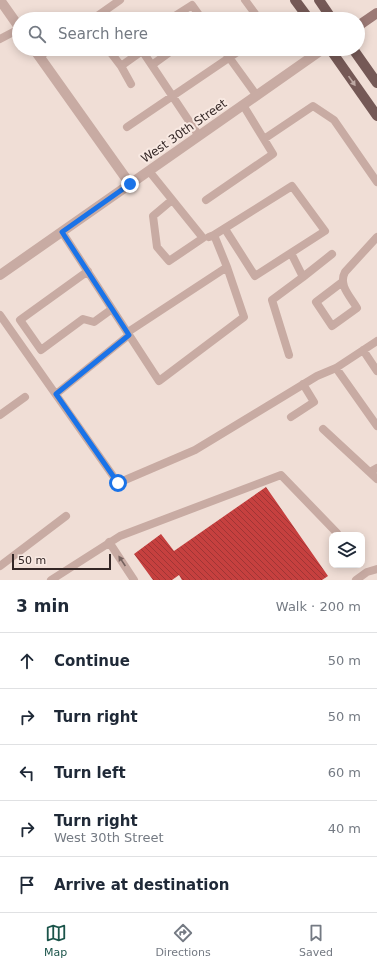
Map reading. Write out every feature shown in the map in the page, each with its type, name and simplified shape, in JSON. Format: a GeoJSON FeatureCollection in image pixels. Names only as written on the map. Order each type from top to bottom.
{"type":"FeatureCollection","features":[{"type":"Feature","properties":{"kind":"main road"},"geometry":{"type":"LineString","coordinates":[[295,0],[304,12]]}},
{"type":"Feature","properties":{"kind":"main road"},"geometry":{"type":"LineString","coordinates":[[319,0],[327,12]]}},
{"type":"Feature","properties":{"kind":"main road"},"geometry":{"type":"LineString","coordinates":[[365,21],[377,13]]}},
{"type":"Feature","properties":{"kind":"main road"},"geometry":{"type":"LineString","coordinates":[[335,56],[377,116]]}},
{"type":"Feature","properties":{"kind":"main road"},"geometry":{"type":"LineString","coordinates":[[358,56],[377,83]]}},
{"type":"Feature","properties":{"kind":"street"},"geometry":{"type":"LineString","coordinates":[[0,0],[12,18]]}},
{"type":"Feature","properties":{"kind":"street"},"geometry":{"type":"LineString","coordinates":[[39,56],[130,184]]}},
{"type":"Feature","properties":{"kind":"street","name":"West 30th Street"},"geometry":{"type":"LineString","coordinates":[[0,275],[313,56]]}},
{"type":"Feature","properties":{"kind":"lane"},"geometry":{"type":"LineString","coordinates":[[103,12],[120,0]]}},
{"type":"Feature","properties":{"kind":"lane"},"geometry":{"type":"LineString","coordinates":[[246,0],[254,12]]}},
{"type":"Feature","properties":{"kind":"lane"},"geometry":{"type":"LineString","coordinates":[[181,12],[192,5],[197,12]]}},
{"type":"Feature","properties":{"kind":"lane"},"geometry":{"type":"LineString","coordinates":[[0,39],[12,32]]}},
{"type":"Feature","properties":{"kind":"lane"},"geometry":{"type":"LineString","coordinates":[[113,56],[131,84]]}},
{"type":"Feature","properties":{"kind":"lane"},"geometry":{"type":"LineString","coordinates":[[120,66],[134,56]]}},
{"type":"Feature","properties":{"kind":"lane"},"geometry":{"type":"LineString","coordinates":[[146,56],[199,136]]}},
{"type":"Feature","properties":{"kind":"lane"},"geometry":{"type":"LineString","coordinates":[[152,65],[164,56]]}},
{"type":"Feature","properties":{"kind":"lane"},"geometry":{"type":"LineString","coordinates":[[127,127],[232,56]]}},
{"type":"Feature","properties":{"kind":"lane"},"geometry":{"type":"LineString","coordinates":[[229,58],[256,96]]}},
{"type":"Feature","properties":{"kind":"lane"},"geometry":{"type":"LineString","coordinates":[[206,200],[273,154],[244,105]]}},
{"type":"Feature","properties":{"kind":"lane"},"geometry":{"type":"LineString","coordinates":[[264,139],[313,106],[334,120],[377,182]]}},
{"type":"Feature","properties":{"kind":"lane"},"geometry":{"type":"LineString","coordinates":[[149,171],[203,238]]}},
{"type":"Feature","properties":{"kind":"lane"},"geometry":{"type":"LineString","coordinates":[[172,200],[153,216],[157,247],[169,261],[203,238],[214,235],[225,229],[292,186],[325,230],[255,276],[225,229]]}},
{"type":"Feature","properties":{"kind":"lane"},"geometry":{"type":"LineString","coordinates":[[62,232],[159,381],[244,317],[227,267],[214,235]]}},
{"type":"Feature","properties":{"kind":"lane"},"geometry":{"type":"LineString","coordinates":[[341,283],[357,308],[332,326],[316,302],[341,283],[345,272],[377,237]]}},
{"type":"Feature","properties":{"kind":"lane"},"geometry":{"type":"LineString","coordinates":[[291,253],[303,277]]}},
{"type":"Feature","properties":{"kind":"lane"},"geometry":{"type":"LineString","coordinates":[[289,355],[272,300],[332,254]]}},
{"type":"Feature","properties":{"kind":"lane"},"geometry":{"type":"LineString","coordinates":[[56,394],[128,333],[227,267]]}},
{"type":"Feature","properties":{"kind":"lane"},"geometry":{"type":"LineString","coordinates":[[88,272],[20,320],[41,350],[83,319],[94,322],[112,309]]}},
{"type":"Feature","properties":{"kind":"lane"},"geometry":{"type":"LineString","coordinates":[[0,315],[118,483],[195,450],[302,384],[316,376],[336,368],[377,340]]}},
{"type":"Feature","properties":{"kind":"lane"},"geometry":{"type":"LineString","coordinates":[[363,350],[377,370]]}},
{"type":"Feature","properties":{"kind":"lane"},"geometry":{"type":"LineString","coordinates":[[336,368],[377,426]]}},
{"type":"Feature","properties":{"kind":"lane"},"geometry":{"type":"LineString","coordinates":[[291,417],[314,402],[302,384]]}},
{"type":"Feature","properties":{"kind":"lane"},"geometry":{"type":"LineString","coordinates":[[0,415],[25,397]]}},
{"type":"Feature","properties":{"kind":"lane"},"geometry":{"type":"LineString","coordinates":[[323,429],[374,470],[377,479]]}},
{"type":"Feature","properties":{"kind":"lane"},"geometry":{"type":"LineString","coordinates":[[51,580],[120,536],[281,474],[336,532]]}},
{"type":"Feature","properties":{"kind":"lane"},"geometry":{"type":"LineString","coordinates":[[0,566],[66,516]]}},
{"type":"Feature","properties":{"kind":"lane"},"geometry":{"type":"LineString","coordinates":[[109,542],[134,580]]}},
{"type":"Feature","properties":{"kind":"lane"},"geometry":{"type":"LineString","coordinates":[[356,580],[367,572],[377,569]]}},
{"type":"Feature","properties":{"kind":"building"},"geometry":{"type":"Polygon","coordinates":[[[266,487],[328,576],[322,580],[182,580],[179,575],[172,580],[153,580],[134,554],[161,534],[174,551],[266,487]]]}},
{"type":"Feature","properties":{"kind":"route"},"geometry":{"type":"LineString","coordinates":[[118,483],[56,394],[129,335],[62,232],[130,184]]}}]}
